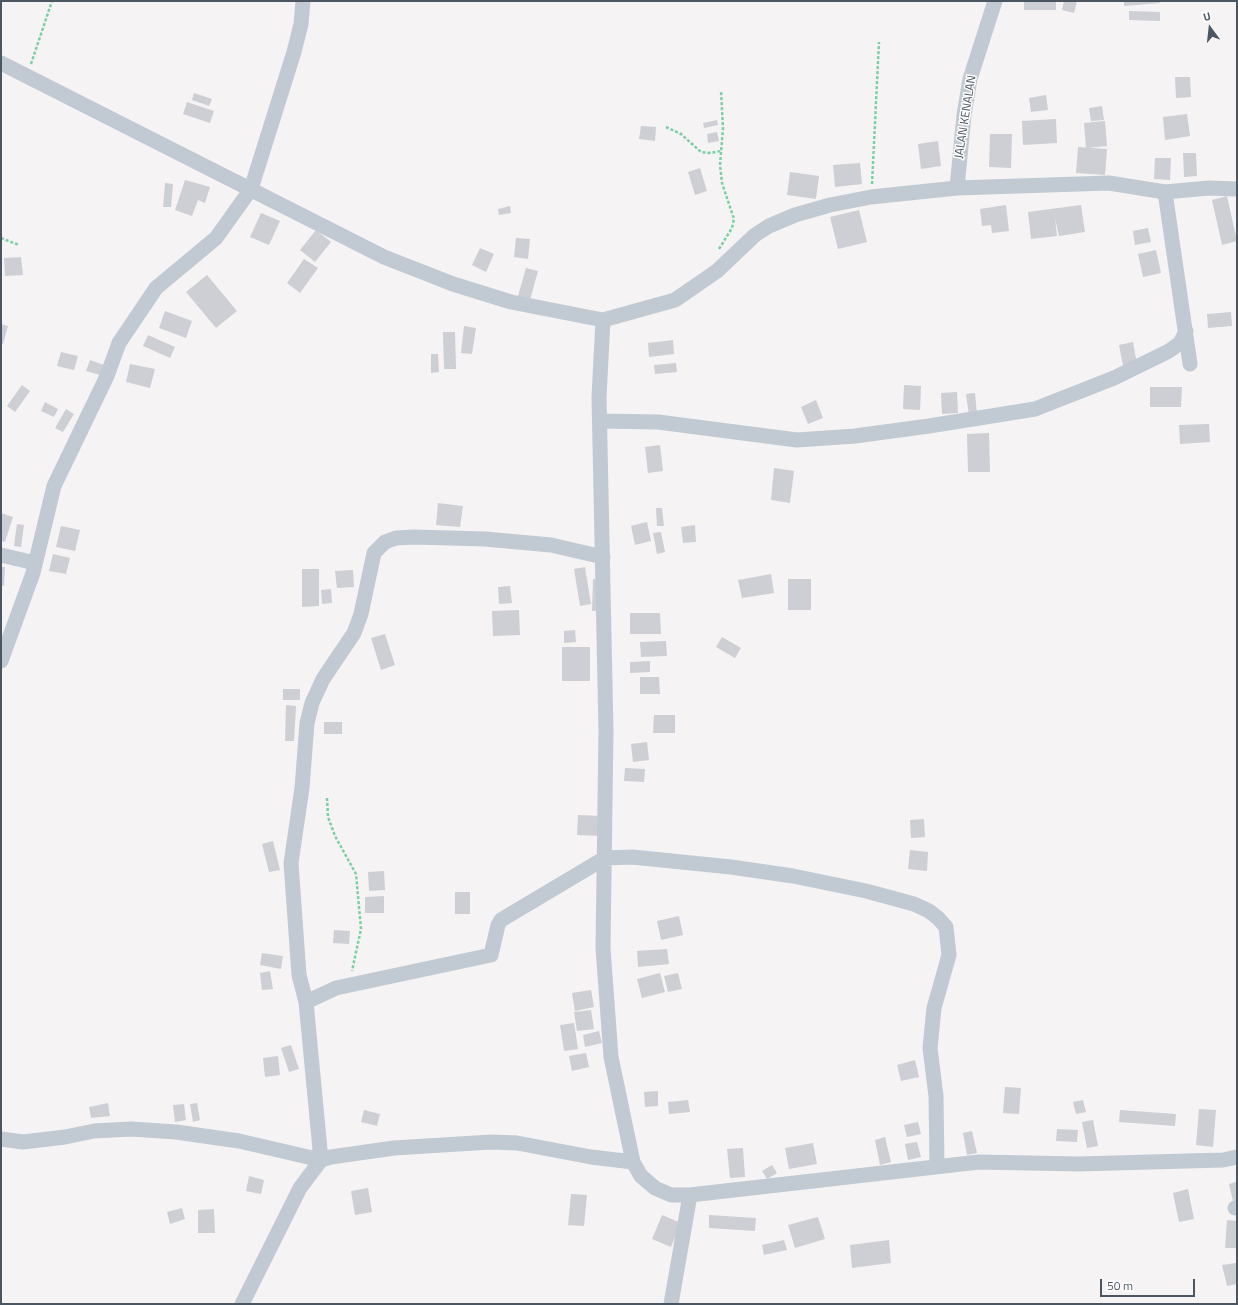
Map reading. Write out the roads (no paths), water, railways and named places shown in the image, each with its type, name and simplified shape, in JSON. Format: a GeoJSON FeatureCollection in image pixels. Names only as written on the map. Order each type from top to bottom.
{"type":"FeatureCollection","features":[{"type":"Feature","properties":{"kind":"street"},"geometry":{"type":"LineString","coordinates":[[1,661],[35,563],[54,486],[107,376],[119,343],[156,288],[216,238],[251,189],[294,52],[301,24],[303,1]]}},
{"type":"Feature","properties":{"kind":"street","name":"JALAN KENALAN"},"geometry":{"type":"LineString","coordinates":[[957,188],[964,115],[970,79],[995,1]]}},
{"type":"Feature","properties":{"kind":"street"},"geometry":{"type":"LineString","coordinates":[[1,63],[384,257],[453,284],[511,302],[603,320],[675,300],[717,271],[755,235],[769,226],[795,215],[830,205],[871,197],[957,188],[1108,183],[1165,192],[1209,188],[1237,188]]}},
{"type":"Feature","properties":{"kind":"street"},"geometry":{"type":"LineString","coordinates":[[1165,192],[1190,364]]}},
{"type":"Feature","properties":{"kind":"street"},"geometry":{"type":"LineString","coordinates":[[603,320],[600,421],[606,731],[603,948],[611,1057],[633,1162],[641,1176],[655,1188],[671,1195],[690,1195],[979,1162],[1078,1164],[1223,1160],[1237,1157]]}},
{"type":"Feature","properties":{"kind":"street"},"geometry":{"type":"LineString","coordinates":[[600,421],[658,422],[797,440],[855,436],[1035,410],[1114,378],[1169,351],[1180,343],[1186,331]]}},
{"type":"Feature","properties":{"kind":"street"},"geometry":{"type":"LineString","coordinates":[[242,1304],[300,1188],[321,1160],[306,1002],[299,975],[291,863],[302,788],[307,723],[312,703],[323,679],[354,633],[361,614],[374,553],[385,542],[396,538],[414,536],[485,539],[551,546],[603,557]]}},
{"type":"Feature","properties":{"kind":"street"},"geometry":{"type":"LineString","coordinates":[[1,555],[35,563]]}},
{"type":"Feature","properties":{"kind":"street"},"geometry":{"type":"LineString","coordinates":[[306,1002],[336,988],[491,955],[498,925],[501,920],[605,858],[632,857],[731,867],[800,877],[866,891],[914,904],[938,918],[946,927],[949,955],[934,1008],[930,1048],[936,1096],[937,1166]]}},
{"type":"Feature","properties":{"kind":"street"},"geometry":{"type":"LineString","coordinates":[[1,1139],[23,1142],[65,1137],[94,1130],[138,1129],[239,1141],[321,1160],[331,1157],[394,1148],[491,1142],[517,1143],[591,1157],[633,1162]]}},
{"type":"Feature","properties":{"kind":"street"},"geometry":{"type":"LineString","coordinates":[[671,1304],[690,1195]]}}]}
